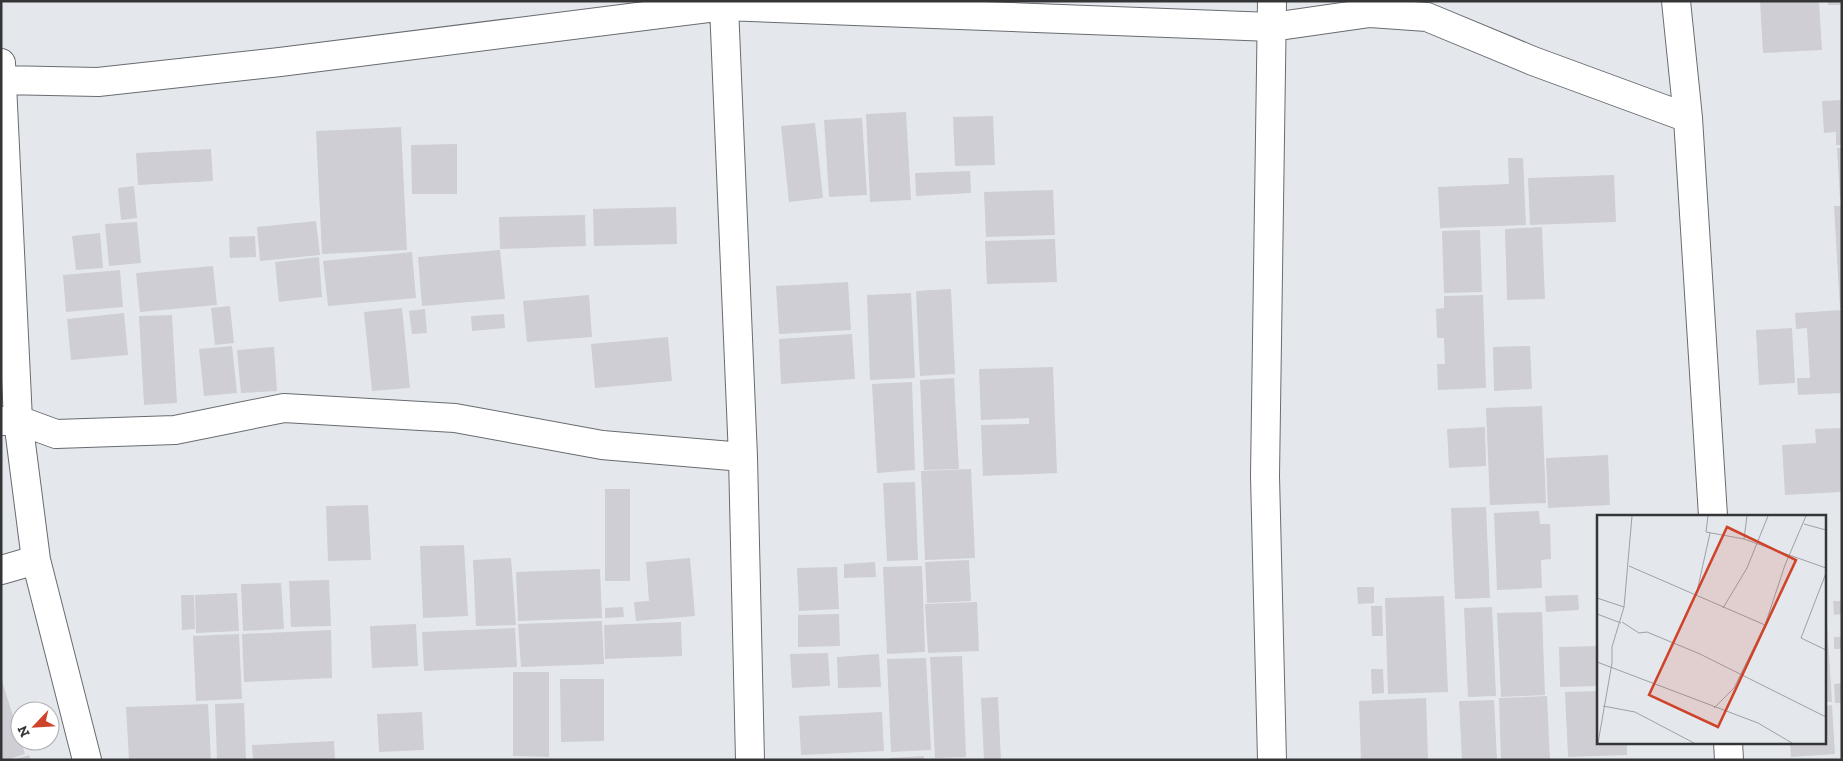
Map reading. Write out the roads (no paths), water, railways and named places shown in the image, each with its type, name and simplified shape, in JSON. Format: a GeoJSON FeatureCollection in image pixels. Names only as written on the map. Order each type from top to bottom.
{"type":"FeatureCollection","features":[{"type":"Feature","properties":{"kind":"street"},"geometry":{"type":"LineString","coordinates":[[1676,1],[1688,118],[1713,515]]}},
{"type":"Feature","properties":{"kind":"street"},"geometry":{"type":"LineString","coordinates":[[87,760],[36,560],[10,420],[2,75],[98,82],[280,62],[724,6],[1272,14],[1370,13],[1426,17],[1533,61],[1688,118]]}},
{"type":"Feature","properties":{"kind":"street"},"geometry":{"type":"LineString","coordinates":[[724,6],[743,457],[748,759]]}},
{"type":"Feature","properties":{"kind":"street"},"geometry":{"type":"LineString","coordinates":[[1272,14],[1266,476],[1272,760]]}},
{"type":"Feature","properties":{"kind":"street"},"geometry":{"type":"LineString","coordinates":[[10,420],[56,434],[175,430],[284,408],[455,418],[602,445],[743,457]]}},
{"type":"Feature","properties":{"kind":"street"},"geometry":{"type":"LineString","coordinates":[[1,570],[36,560]]}},
{"type":"Feature","properties":{"kind":"street"},"geometry":{"type":"LineString","coordinates":[[1728,744],[1729,760]]}}]}
